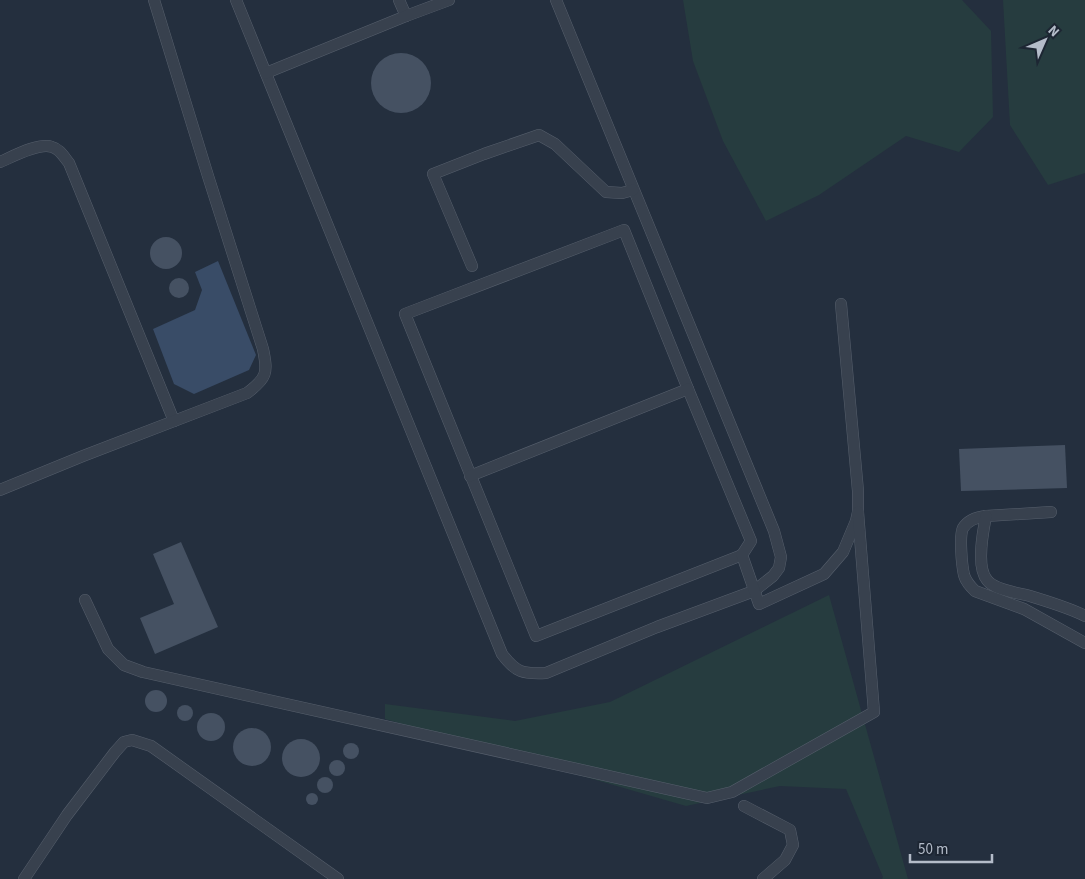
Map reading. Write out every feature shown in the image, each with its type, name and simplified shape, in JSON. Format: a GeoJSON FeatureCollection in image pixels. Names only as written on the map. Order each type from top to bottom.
{"type":"FeatureCollection","features":[{"type":"Feature","properties":{"kind":"street"},"geometry":{"type":"LineString","coordinates":[[0,490],[247,393],[259,384],[265,375],[266,365],[263,349],[154,0]]}},
{"type":"Feature","properties":{"kind":"street"},"geometry":{"type":"LineString","coordinates":[[236,0],[502,654],[510,665],[519,671],[531,674],[546,673],[657,626],[754,592],[773,576],[778,568],[781,557],[774,531],[556,0]]}},
{"type":"Feature","properties":{"kind":"street"},"geometry":{"type":"LineString","coordinates":[[399,0],[406,16]]}},
{"type":"Feature","properties":{"kind":"street"},"geometry":{"type":"LineString","coordinates":[[266,73],[449,0]]}},
{"type":"Feature","properties":{"kind":"street"},"geometry":{"type":"LineString","coordinates":[[472,266],[433,174],[539,135],[555,144],[606,192],[622,193],[633,190]]}},
{"type":"Feature","properties":{"kind":"street"},"geometry":{"type":"LineString","coordinates":[[0,162],[31,149],[46,146],[59,150],[69,163],[174,421]]}},
{"type":"Feature","properties":{"kind":"street"},"geometry":{"type":"LineString","coordinates":[[624,230],[751,541],[742,556],[536,636],[470,476],[405,314],[624,230]]}},
{"type":"Feature","properties":{"kind":"street"},"geometry":{"type":"LineString","coordinates":[[85,600],[108,649],[124,665],[144,672],[707,798],[732,792],[874,712],[858,512],[858,490],[840,304]]}},
{"type":"Feature","properties":{"kind":"street"},"geometry":{"type":"LineString","coordinates":[[470,476],[688,389]]}},
{"type":"Feature","properties":{"kind":"street"},"geometry":{"type":"LineString","coordinates":[[742,556],[759,604],[824,574],[843,552],[858,512]]}},
{"type":"Feature","properties":{"kind":"street"},"geometry":{"type":"LineString","coordinates":[[1051,512],[986,516],[971,520],[965,526],[960,538],[964,575],[975,591],[1024,609],[1085,643]]}},
{"type":"Feature","properties":{"kind":"street"},"geometry":{"type":"LineString","coordinates":[[986,516],[981,543],[982,573],[986,580],[998,588],[1031,596],[1085,616]]}},
{"type":"Feature","properties":{"kind":"street"},"geometry":{"type":"LineString","coordinates":[[1024,609],[1031,596]]}},
{"type":"Feature","properties":{"kind":"street"},"geometry":{"type":"LineString","coordinates":[[24,879],[67,815],[115,752],[124,742],[132,740],[152,746],[338,879]]}},
{"type":"Feature","properties":{"kind":"street"},"geometry":{"type":"LineString","coordinates":[[744,806],[790,830],[793,845],[785,860],[763,879]]}},
{"type":"Feature","properties":{"kind":"green space"},"geometry":{"type":"Polygon","coordinates":[[[683,0],[962,0],[991,31],[993,117],[959,152],[906,136],[819,195],[766,221],[723,141],[693,61],[683,0]]]}},
{"type":"Feature","properties":{"kind":"green space"},"geometry":{"type":"Polygon","coordinates":[[[1003,0],[1085,0],[1085,173],[1048,185],[1010,125],[1003,0]]]}},
{"type":"Feature","properties":{"kind":"green space"},"geometry":{"type":"Polygon","coordinates":[[[829,595],[908,879],[882,879],[883,877],[846,789],[780,786],[686,806],[385,719],[385,704],[515,721],[610,702],[829,595]]]}},
{"type":"Feature","properties":{"kind":"water"},"geometry":{"type":"Polygon","coordinates":[[[218,261],[256,355],[249,370],[194,394],[174,384],[153,329],[195,310],[202,290],[195,272],[218,261]]]}},
{"type":"Feature","properties":{"kind":"building"},"geometry":{"type":"Polygon","coordinates":[[[401,53],[418,58],[426,66],[431,83],[426,100],[418,108],[401,113],[384,108],[376,100],[371,83],[376,66],[384,58],[401,53]]]}},
{"type":"Feature","properties":{"kind":"building"},"geometry":{"type":"Polygon","coordinates":[[[166,237],[172,238],[177,242],[181,247],[181,259],[177,264],[172,268],[166,269],[160,268],[155,264],[151,259],[150,253],[151,247],[155,242],[160,238],[166,237]]]}},
{"type":"Feature","properties":{"kind":"building"},"geometry":{"type":"Polygon","coordinates":[[[179,278],[186,281],[189,288],[186,295],[179,298],[172,295],[169,288],[172,281],[179,278]]]}},
{"type":"Feature","properties":{"kind":"building"},"geometry":{"type":"Polygon","coordinates":[[[1065,445],[1067,488],[961,491],[959,449],[1065,445]]]}},
{"type":"Feature","properties":{"kind":"building"},"geometry":{"type":"Polygon","coordinates":[[[181,542],[218,627],[155,654],[140,618],[174,604],[153,554],[181,542]]]}},
{"type":"Feature","properties":{"kind":"building"},"geometry":{"type":"Polygon","coordinates":[[[156,690],[164,693],[167,701],[164,709],[156,712],[148,709],[145,701],[148,693],[156,690]]]}},
{"type":"Feature","properties":{"kind":"building"},"geometry":{"type":"Polygon","coordinates":[[[185,705],[191,707],[193,713],[191,719],[185,721],[179,719],[177,713],[179,707],[185,705]]]}},
{"type":"Feature","properties":{"kind":"building"},"geometry":{"type":"Polygon","coordinates":[[[211,713],[221,717],[225,727],[221,737],[211,741],[201,737],[197,727],[201,717],[211,713]]]}},
{"type":"Feature","properties":{"kind":"building"},"geometry":{"type":"Polygon","coordinates":[[[252,728],[266,733],[271,747],[266,761],[252,766],[238,761],[233,747],[238,733],[252,728]]]}},
{"type":"Feature","properties":{"kind":"building"},"geometry":{"type":"Polygon","coordinates":[[[301,739],[315,744],[320,758],[315,772],[301,777],[287,772],[282,758],[287,744],[301,739]]]}},
{"type":"Feature","properties":{"kind":"building"},"geometry":{"type":"Polygon","coordinates":[[[351,743],[357,745],[359,751],[357,757],[351,759],[345,757],[343,751],[345,745],[351,743]]]}},
{"type":"Feature","properties":{"kind":"building"},"geometry":{"type":"Polygon","coordinates":[[[337,760],[343,762],[345,768],[343,774],[337,776],[331,774],[329,768],[331,762],[337,760]]]}},
{"type":"Feature","properties":{"kind":"building"},"geometry":{"type":"Polygon","coordinates":[[[325,777],[331,779],[333,785],[331,791],[325,793],[319,791],[317,785],[319,779],[325,777]]]}},
{"type":"Feature","properties":{"kind":"building"},"geometry":{"type":"Polygon","coordinates":[[[312,793],[318,799],[312,805],[306,799],[312,793]]]}}]}
